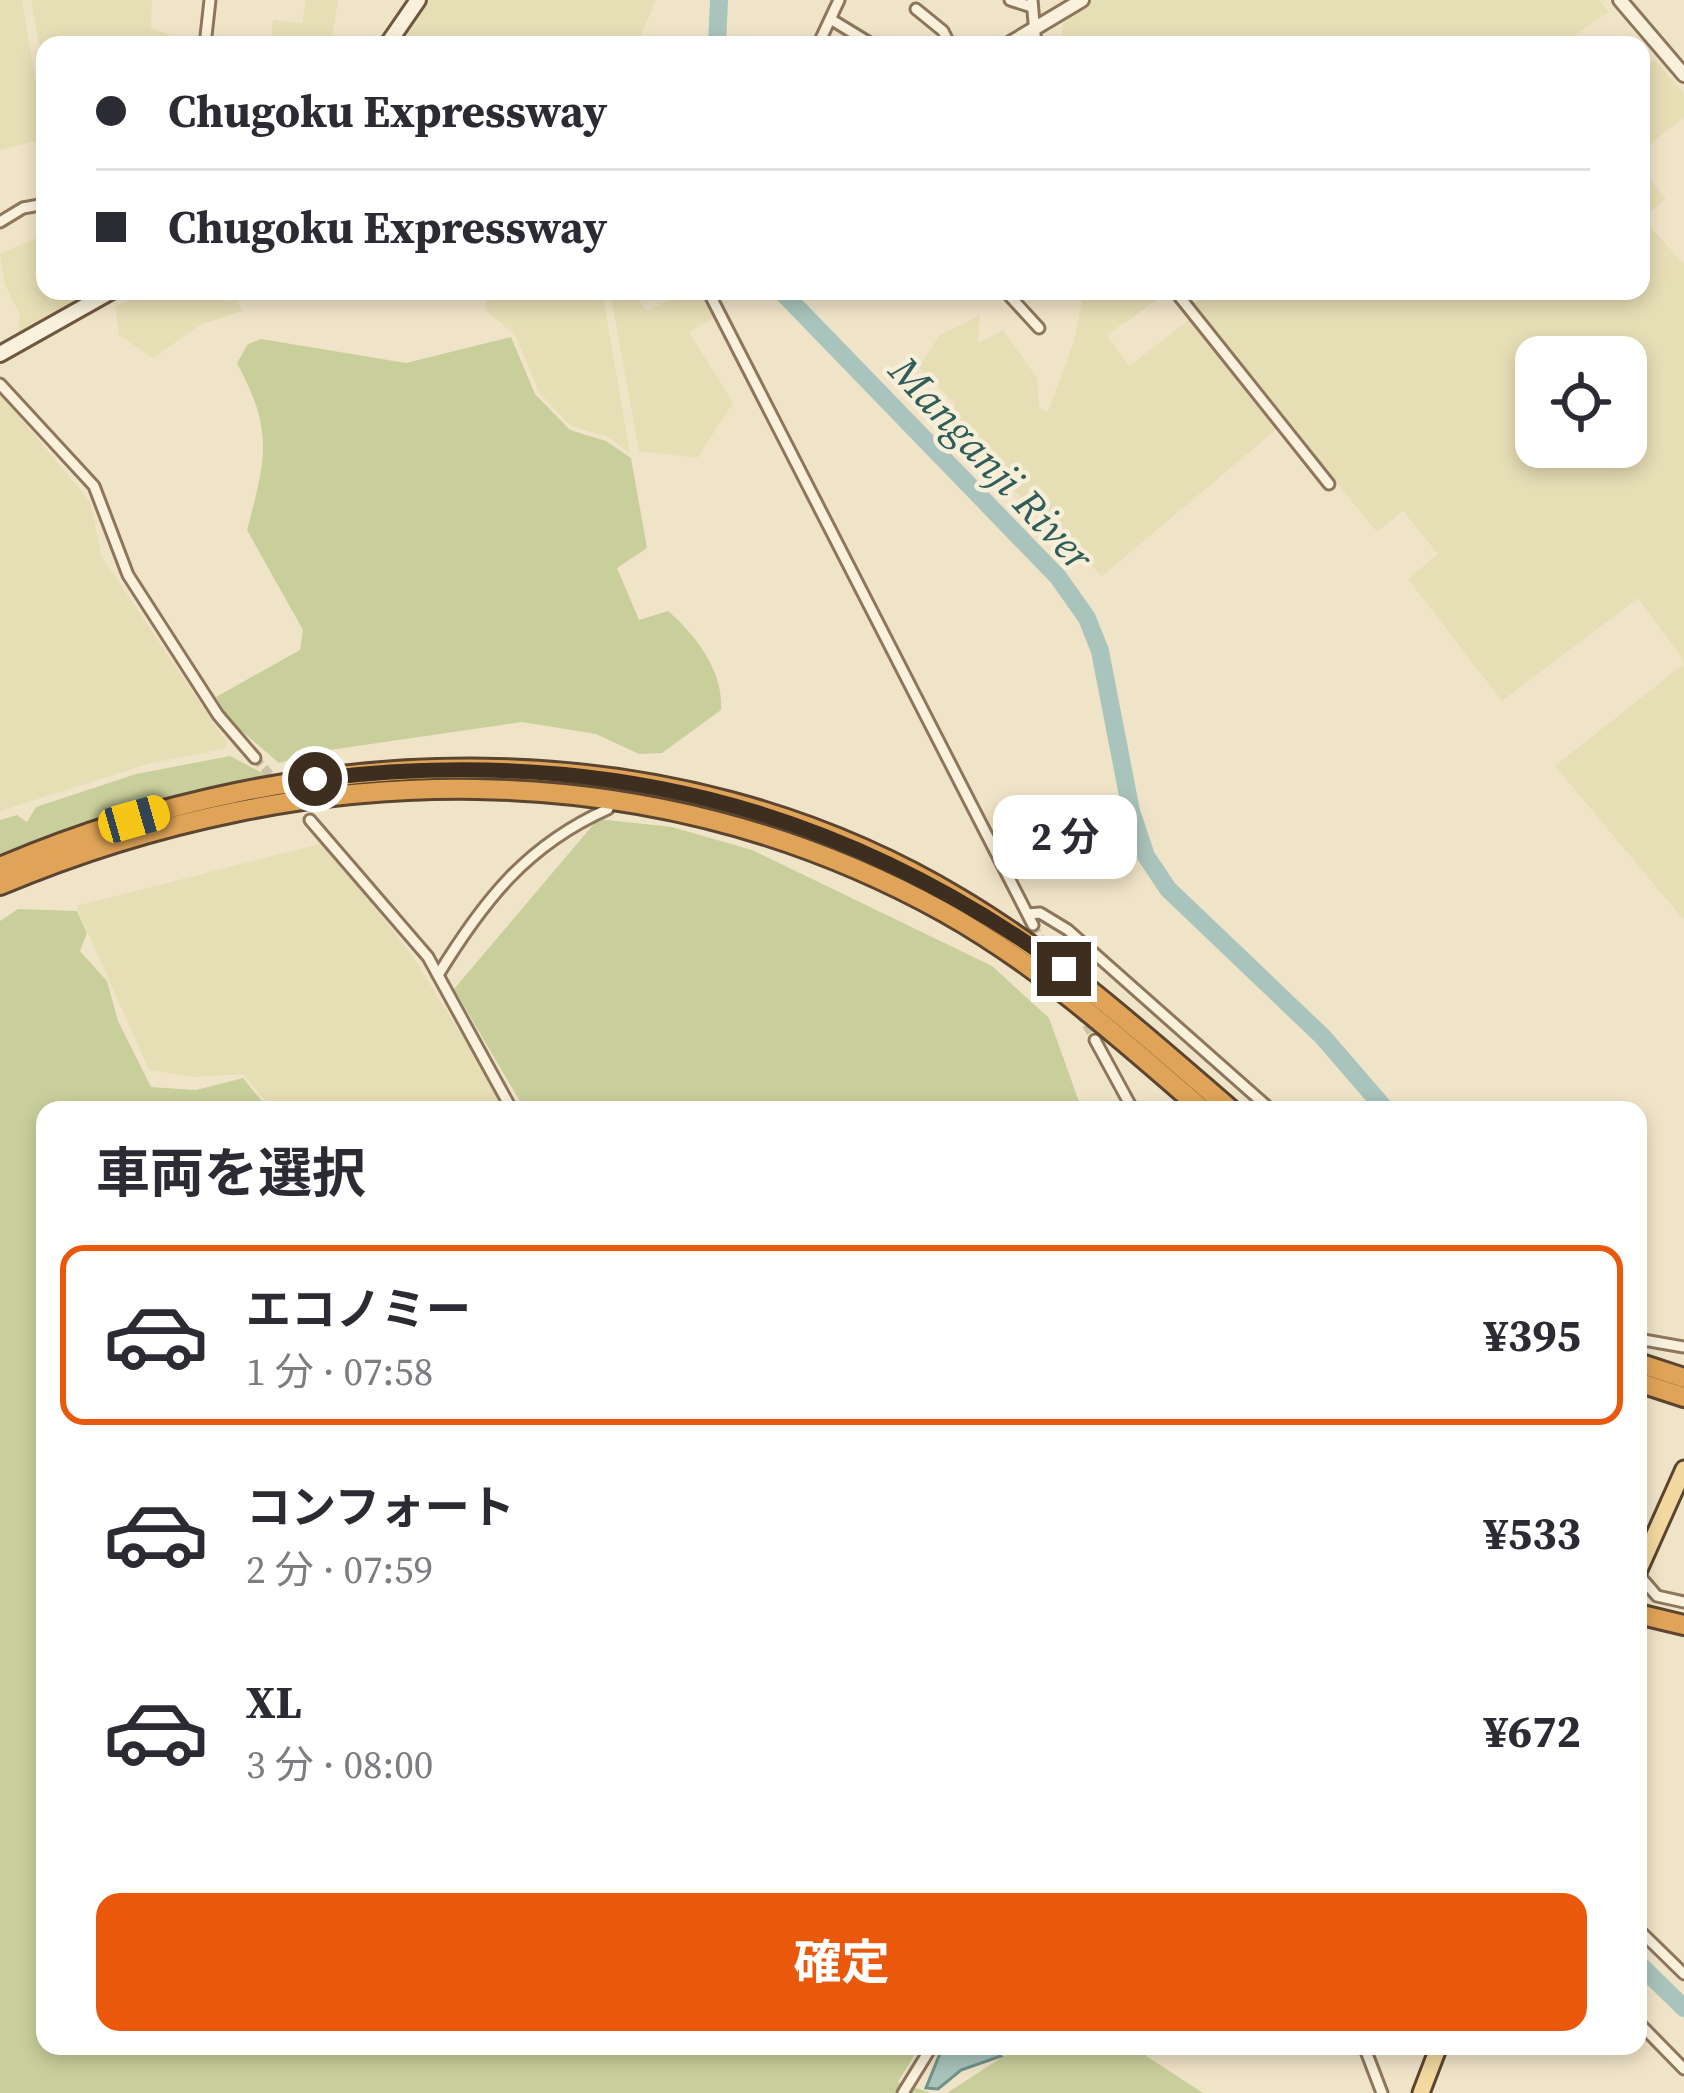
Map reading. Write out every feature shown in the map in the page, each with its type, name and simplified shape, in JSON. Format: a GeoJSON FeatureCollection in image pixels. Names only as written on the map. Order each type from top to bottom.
{"type":"FeatureCollection","features":[{"type":"Feature","properties":{"kind":"highway"},"geometry":{"type":"LineString","coordinates":[[0,866],[168,809],[315,779],[496,768],[650,783],[794,823],[956,896],[1116,1009],[1221,1101]]}},
{"type":"Feature","properties":{"kind":"highway"},"geometry":{"type":"LineString","coordinates":[[0,886],[171,827],[320,796],[517,787],[646,802],[770,835],[866,873],[947,914],[1054,985],[1192,1101]]}},
{"type":"Feature","properties":{"kind":"highway"},"geometry":{"type":"LineString","coordinates":[[1647,1363],[1684,1374]]}},
{"type":"Feature","properties":{"kind":"highway"},"geometry":{"type":"LineString","coordinates":[[1647,1385],[1684,1396]]}},
{"type":"Feature","properties":{"kind":"highway"},"geometry":{"type":"LineString","coordinates":[[1647,1611],[1684,1613]]}},
{"type":"Feature","properties":{"kind":"highway"},"geometry":{"type":"LineString","coordinates":[[1647,1614],[1684,1624]]}},
{"type":"Feature","properties":{"kind":"main road"},"geometry":{"type":"LineString","coordinates":[[393,36],[418,0]]}},
{"type":"Feature","properties":{"kind":"main road"},"geometry":{"type":"LineString","coordinates":[[0,354],[96,300]]}},
{"type":"Feature","properties":{"kind":"main road"},"geometry":{"type":"LineString","coordinates":[[1647,1552],[1684,1468]]}},
{"type":"Feature","properties":{"kind":"main road"},"geometry":{"type":"LineString","coordinates":[[1421,2093],[1436,2055]]}},
{"type":"Feature","properties":{"kind":"street"},"geometry":{"type":"LineString","coordinates":[[206,36],[210,0]]}},
{"type":"Feature","properties":{"kind":"street"},"geometry":{"type":"LineString","coordinates":[[823,36],[839,0]]}},
{"type":"Feature","properties":{"kind":"street"},"geometry":{"type":"LineString","coordinates":[[1010,0],[1032,3],[1035,36]]}},
{"type":"Feature","properties":{"kind":"street"},"geometry":{"type":"LineString","coordinates":[[1022,36],[1082,0]]}},
{"type":"Feature","properties":{"kind":"street"},"geometry":{"type":"LineString","coordinates":[[1620,0],[1684,75]]}},
{"type":"Feature","properties":{"kind":"street"},"geometry":{"type":"LineString","coordinates":[[916,9],[946,36]]}},
{"type":"Feature","properties":{"kind":"street"},"geometry":{"type":"LineString","coordinates":[[832,20],[859,36]]}},
{"type":"Feature","properties":{"kind":"street"},"geometry":{"type":"LineString","coordinates":[[0,222],[36,206]]}},
{"type":"Feature","properties":{"kind":"street"},"geometry":{"type":"LineString","coordinates":[[713,300],[1031,920],[1040,913],[1068,930],[1261,1101]]}},
{"type":"Feature","properties":{"kind":"street"},"geometry":{"type":"LineString","coordinates":[[1013,300],[1039,328]]}},
{"type":"Feature","properties":{"kind":"street"},"geometry":{"type":"LineString","coordinates":[[1182,300],[1329,484]]}},
{"type":"Feature","properties":{"kind":"street"},"geometry":{"type":"LineString","coordinates":[[0,384],[94,487],[128,575],[206,698],[244,752],[255,758]]}},
{"type":"Feature","properties":{"kind":"street"},"geometry":{"type":"LineString","coordinates":[[438,974],[494,892],[558,831],[608,809]]}},
{"type":"Feature","properties":{"kind":"street"},"geometry":{"type":"LineString","coordinates":[[310,820],[418,942],[507,1101]]}},
{"type":"Feature","properties":{"kind":"street"},"geometry":{"type":"LineString","coordinates":[[1095,1040],[1128,1101]]}},
{"type":"Feature","properties":{"kind":"street"},"geometry":{"type":"LineString","coordinates":[[1647,1341],[1684,1347]]}},
{"type":"Feature","properties":{"kind":"street"},"geometry":{"type":"LineString","coordinates":[[1647,1584],[1657,1596],[1684,1601]]}},
{"type":"Feature","properties":{"kind":"street"},"geometry":{"type":"LineString","coordinates":[[1647,1938],[1684,1974]]}},
{"type":"Feature","properties":{"kind":"street"},"geometry":{"type":"LineString","coordinates":[[1647,2031],[1684,2069]]}},
{"type":"Feature","properties":{"kind":"street"},"geometry":{"type":"LineString","coordinates":[[903,2093],[926,2055]]}},
{"type":"Feature","properties":{"kind":"street"},"geometry":{"type":"LineString","coordinates":[[1367,2055],[1382,2093]]}},
{"type":"Feature","properties":{"kind":"shaded area"},"geometry":{"type":"Polygon","coordinates":[[[0,0],[22,0],[36,85],[36,141],[0,150],[0,0]]]}},
{"type":"Feature","properties":{"kind":"shaded area"},"geometry":{"type":"Polygon","coordinates":[[[31,0],[152,0],[151,28],[170,36],[38,36],[31,0]]]}},
{"type":"Feature","properties":{"kind":"shaded area"},"geometry":{"type":"Polygon","coordinates":[[[306,0],[338,0],[332,36],[272,36],[273,20],[302,23],[306,0]]]}},
{"type":"Feature","properties":{"kind":"shaded area"},"geometry":{"type":"Polygon","coordinates":[[[422,0],[656,0],[641,36],[398,36],[422,0]]]}},
{"type":"Feature","properties":{"kind":"shaded area"},"geometry":{"type":"Polygon","coordinates":[[[1094,0],[1599,0],[1609,12],[1573,36],[1061,36],[1064,17],[1094,0]]]}},
{"type":"Feature","properties":{"kind":"shaded area"},"geometry":{"type":"Polygon","coordinates":[[[1655,60],[1684,94],[1684,117],[1650,144],[1650,64],[1655,60]]]}},
{"type":"Feature","properties":{"kind":"shaded area"},"geometry":{"type":"Polygon","coordinates":[[[1650,180],[1666,199],[1650,212],[1650,180]]]}},
{"type":"Feature","properties":{"kind":"shaded area"},"geometry":{"type":"Polygon","coordinates":[[[1650,227],[1684,264],[1684,661],[1638,598],[1502,701],[1408,579],[1438,554],[1403,511],[1377,532],[1192,306],[1200,300],[1650,300],[1650,227]]]}},
{"type":"Feature","properties":{"kind":"shaded area"},"geometry":{"type":"Polygon","coordinates":[[[36,238],[36,300],[80,300],[18,334],[20,315],[5,285],[0,254],[36,238]]]}},
{"type":"Feature","properties":{"kind":"shaded area"},"geometry":{"type":"Polygon","coordinates":[[[130,300],[236,300],[242,311],[200,325],[153,358],[119,335],[115,306],[130,300]]]}},
{"type":"Feature","properties":{"kind":"shaded area"},"geometry":{"type":"Polygon","coordinates":[[[486,300],[604,300],[630,453],[608,437],[571,426],[539,392],[515,335],[485,310],[486,300]]]}},
{"type":"Feature","properties":{"kind":"shaded area"},"geometry":{"type":"Polygon","coordinates":[[[612,300],[639,300],[647,311],[670,300],[707,300],[716,317],[689,332],[733,403],[697,458],[639,451],[612,300]]]}},
{"type":"Feature","properties":{"kind":"shaded area"},"geometry":{"type":"Polygon","coordinates":[[[1082,300],[1157,300],[1107,335],[1129,366],[1193,317],[1279,427],[1102,576],[946,425],[956,404],[918,367],[940,335],[980,315],[978,343],[1003,330],[1037,378],[1039,407],[1048,412],[1074,341],[1082,300]]]}},
{"type":"Feature","properties":{"kind":"shaded area"},"geometry":{"type":"Polygon","coordinates":[[[0,393],[90,502],[102,557],[227,743],[224,749],[151,763],[0,811],[0,393]]]}},
{"type":"Feature","properties":{"kind":"shaded area"},"geometry":{"type":"Polygon","coordinates":[[[1684,664],[1684,920],[1555,766],[1684,664]]]}},
{"type":"Feature","properties":{"kind":"shaded area"},"geometry":{"type":"Polygon","coordinates":[[[324,843],[412,955],[502,1101],[266,1101],[243,1074],[194,1077],[149,1070],[76,906],[324,843]]]}},
{"type":"Feature","properties":{"kind":"green space"},"geometry":{"type":"Polygon","coordinates":[[[511,337],[535,394],[570,430],[606,441],[631,458],[647,548],[617,568],[639,620],[668,611],[698,643],[718,682],[721,710],[662,753],[639,754],[596,734],[522,722],[323,751],[279,763],[230,721],[216,697],[300,650],[303,630],[247,530],[263,445],[257,408],[237,363],[248,344],[261,339],[406,363],[511,337]]]}},
{"type":"Feature","properties":{"kind":"green space"},"geometry":{"type":"Polygon","coordinates":[[[230,756],[270,777],[173,799],[0,857],[0,820],[17,815],[27,822],[36,807],[136,774],[230,756]]]}},
{"type":"Feature","properties":{"kind":"green space"},"geometry":{"type":"Polygon","coordinates":[[[598,819],[672,827],[752,850],[992,966],[1049,1018],[1079,1101],[520,1101],[454,989],[598,819]]]}},
{"type":"Feature","properties":{"kind":"green space"},"geometry":{"type":"Polygon","coordinates":[[[18,909],[77,911],[87,933],[80,951],[107,981],[118,1021],[151,1087],[196,1090],[243,1078],[262,1101],[36,1101],[36,2055],[914,2055],[898,2082],[931,2093],[0,2093],[0,921],[18,909]]]}},
{"type":"Feature","properties":{"kind":"green space"},"geometry":{"type":"Polygon","coordinates":[[[1005,2055],[1145,2055],[1203,2093],[947,2093],[1005,2055]]]}},
{"type":"Feature","properties":{"kind":"water"},"geometry":{"type":"Polygon","coordinates":[[[939,2055],[1001,2056],[961,2070],[938,2089],[926,2088],[939,2055]]]}},
{"type":"Feature","properties":{"kind":"waterway","name":"Manganji River"},"geometry":{"type":"LineString","coordinates":[[717,36],[719,0]]}},
{"type":"Feature","properties":{"kind":"waterway","name":"Manganji River"},"geometry":{"type":"LineString","coordinates":[[790,300],[1058,577],[1087,618],[1100,651],[1131,811],[1146,856],[1168,889],[1323,1037],[1378,1101]]}},
{"type":"Feature","properties":{"kind":"waterway","name":"Manganji River"},"geometry":{"type":"LineString","coordinates":[[1647,1972],[1684,2008]]}},
{"type":"Feature","properties":{"kind":"tunnel"},"geometry":{"type":"LineString","coordinates":[[255,758],[279,785]]}},
{"type":"Feature","properties":{"kind":"tunnel"},"geometry":{"type":"LineString","coordinates":[[1033,925],[1047,951]]}},
{"type":"Feature","properties":{"kind":"tunnel"},"geometry":{"type":"LineString","coordinates":[[1080,1013],[1095,1040]]}},
{"type":"Feature","properties":{"kind":"route"},"geometry":{"type":"LineString","coordinates":[[315,779],[454,767],[517,768],[650,783],[713,797],[830,836],[914,873],[1008,928],[1064,969]]}}]}
